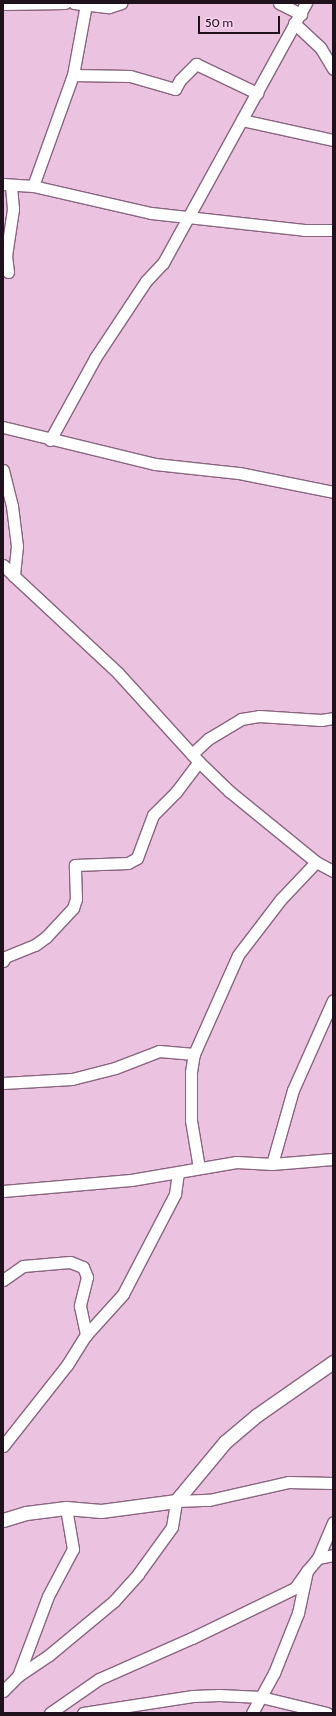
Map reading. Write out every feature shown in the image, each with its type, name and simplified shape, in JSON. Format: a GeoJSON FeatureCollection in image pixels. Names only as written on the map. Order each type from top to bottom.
{"type":"FeatureCollection","features":[{"type":"Feature","properties":{"kind":"main road"},"geometry":{"type":"LineString","coordinates":[[3,1520],[26,1513],[66,1508],[101,1511],[176,1502],[225,1442],[257,1415],[333,1362]]}},
{"type":"Feature","properties":{"kind":"street"},"geometry":{"type":"LineString","coordinates":[[3,4],[65,3]]}},
{"type":"Feature","properties":{"kind":"street"},"geometry":{"type":"LineString","coordinates":[[74,3],[109,7],[121,3]]}},
{"type":"Feature","properties":{"kind":"street"},"geometry":{"type":"LineString","coordinates":[[279,3],[298,19],[320,47],[333,69]]}},
{"type":"Feature","properties":{"kind":"street"},"geometry":{"type":"LineString","coordinates":[[50,440],[95,358],[146,281],[163,263],[187,216],[306,3]]}},
{"type":"Feature","properties":{"kind":"street"},"geometry":{"type":"LineString","coordinates":[[33,186],[73,75],[86,4]]}},
{"type":"Feature","properties":{"kind":"street"},"geometry":{"type":"LineString","coordinates":[[73,75],[130,76],[175,89],[180,80],[196,64],[257,93]]}},
{"type":"Feature","properties":{"kind":"street"},"geometry":{"type":"LineString","coordinates":[[242,120],[333,140]]}},
{"type":"Feature","properties":{"kind":"street"},"geometry":{"type":"LineString","coordinates":[[8,272],[6,256],[13,209],[7,185],[33,186],[151,213],[304,230],[333,230]]}},
{"type":"Feature","properties":{"kind":"street"},"geometry":{"type":"LineString","coordinates":[[3,427],[50,440],[155,464],[239,473],[333,492]]}},
{"type":"Feature","properties":{"kind":"street"},"geometry":{"type":"LineString","coordinates":[[3,470],[12,506],[17,546],[14,576]]}},
{"type":"Feature","properties":{"kind":"street"},"geometry":{"type":"LineString","coordinates":[[3,565],[118,673],[196,758],[316,862],[333,871]]}},
{"type":"Feature","properties":{"kind":"street"},"geometry":{"type":"LineString","coordinates":[[3,579],[14,576]]}},
{"type":"Feature","properties":{"kind":"street"},"geometry":{"type":"LineString","coordinates":[[3,961],[5,957],[36,945],[46,938],[73,908],[76,899],[74,865],[128,863],[136,858],[153,815],[176,792],[196,758],[217,733],[241,719],[259,716],[321,720],[333,718]]}},
{"type":"Feature","properties":{"kind":"street"},"geometry":{"type":"LineString","coordinates":[[321,720],[333,725]]}},
{"type":"Feature","properties":{"kind":"street"},"geometry":{"type":"LineString","coordinates":[[199,1168],[191,1120],[191,1072],[194,1054],[238,955],[281,899],[316,862]]}},
{"type":"Feature","properties":{"kind":"street"},"geometry":{"type":"LineString","coordinates":[[272,1164],[293,1090],[333,1000]]}},
{"type":"Feature","properties":{"kind":"street"},"geometry":{"type":"LineString","coordinates":[[3,1083],[72,1079],[115,1068],[159,1051],[194,1054]]}},
{"type":"Feature","properties":{"kind":"street"},"geometry":{"type":"LineString","coordinates":[[3,1191],[178,1173],[236,1162],[272,1164],[333,1159]]}},
{"type":"Feature","properties":{"kind":"street"},"geometry":{"type":"LineString","coordinates":[[3,1446],[67,1365],[86,1335],[124,1294],[174,1194],[178,1173]]}},
{"type":"Feature","properties":{"kind":"street"},"geometry":{"type":"LineString","coordinates":[[3,1280],[23,1266],[70,1262],[83,1267],[87,1277],[80,1306],[86,1335]]}},
{"type":"Feature","properties":{"kind":"street"},"geometry":{"type":"LineString","coordinates":[[3,1691],[18,1676],[83,1628],[114,1601],[133,1580],[172,1526],[176,1502],[209,1500],[288,1482],[333,1483]]}},
{"type":"Feature","properties":{"kind":"street"},"geometry":{"type":"LineString","coordinates":[[18,1676],[48,1596],[73,1549],[66,1508]]}},
{"type":"Feature","properties":{"kind":"street"},"geometry":{"type":"LineString","coordinates":[[50,1713],[99,1679],[192,1638],[295,1588],[318,1558],[333,1522]]}},
{"type":"Feature","properties":{"kind":"street"},"geometry":{"type":"LineString","coordinates":[[318,1558],[333,1555]]}},
{"type":"Feature","properties":{"kind":"street"},"geometry":{"type":"LineString","coordinates":[[252,1713],[274,1673],[298,1613],[307,1571]]}},
{"type":"Feature","properties":{"kind":"street"},"geometry":{"type":"LineString","coordinates":[[84,1713],[193,1696],[261,1697],[327,1713]]}}]}
